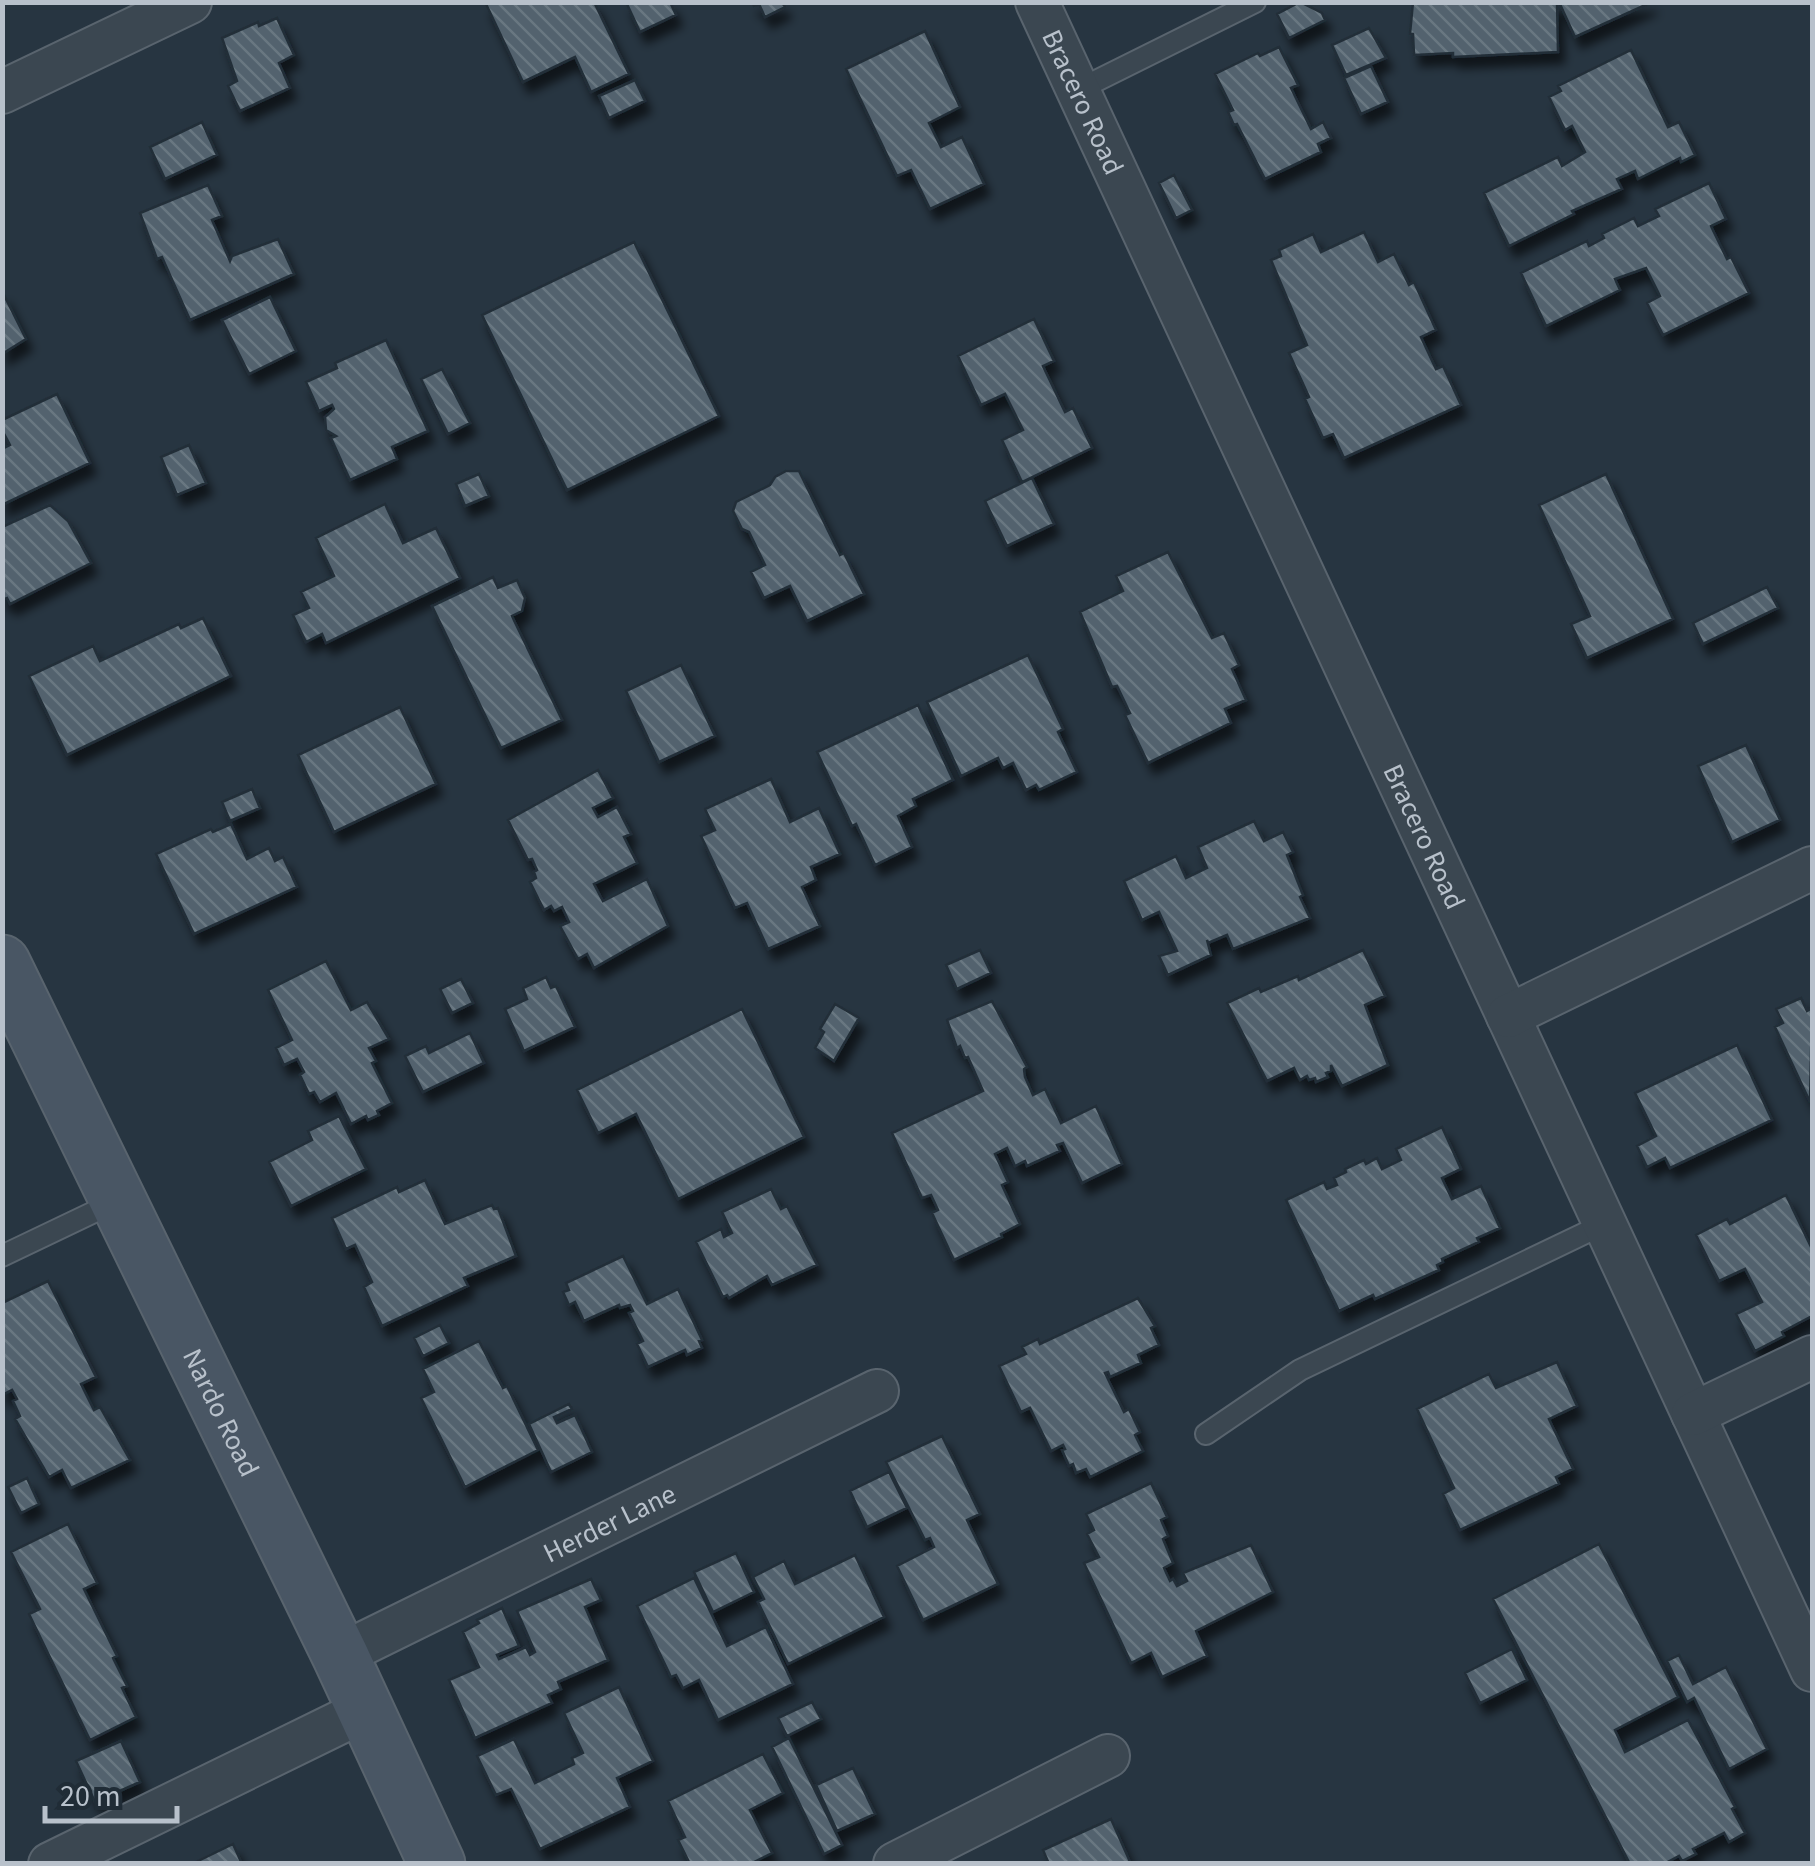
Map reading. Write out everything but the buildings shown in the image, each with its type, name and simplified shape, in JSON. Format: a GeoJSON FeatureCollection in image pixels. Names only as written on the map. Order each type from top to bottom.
{"type":"FeatureCollection","features":[{"type":"Feature","properties":{"kind":"street"},"geometry":{"type":"LineString","coordinates":[[2,92],[190,2]]}},
{"type":"Feature","properties":{"kind":"street","name":"Bracero Road"},"geometry":{"type":"LineString","coordinates":[[1037,2],[1812,1670]]}},
{"type":"Feature","properties":{"kind":"street"},"geometry":{"type":"LineString","coordinates":[[1508,1016],[1812,868]]}},
{"type":"Feature","properties":{"kind":"street","name":"Nardo Road"},"geometry":{"type":"LineString","coordinates":[[2,963],[340,1655],[437,1864]]}},
{"type":"Feature","properties":{"kind":"street"},"geometry":{"type":"LineString","coordinates":[[1693,1414],[1812,1358]]}},
{"type":"Feature","properties":{"kind":"street","name":"Herder Lane"},"geometry":{"type":"LineString","coordinates":[[340,1655],[877,1390]]}},
{"type":"Feature","properties":{"kind":"street"},"geometry":{"type":"LineString","coordinates":[[50,1864],[365,1710]]}},
{"type":"Feature","properties":{"kind":"street"},"geometry":{"type":"LineString","coordinates":[[896,1864],[1108,1756]]}},
{"type":"Feature","properties":{"kind":"lane"},"geometry":{"type":"LineString","coordinates":[[1078,90],[1255,2]]}},
{"type":"Feature","properties":{"kind":"lane"},"geometry":{"type":"LineString","coordinates":[[2,1256],[117,1200]]}},
{"type":"Feature","properties":{"kind":"lane"},"geometry":{"type":"LineString","coordinates":[[1206,1434],[1300,1370],[1604,1224]]}}]}
